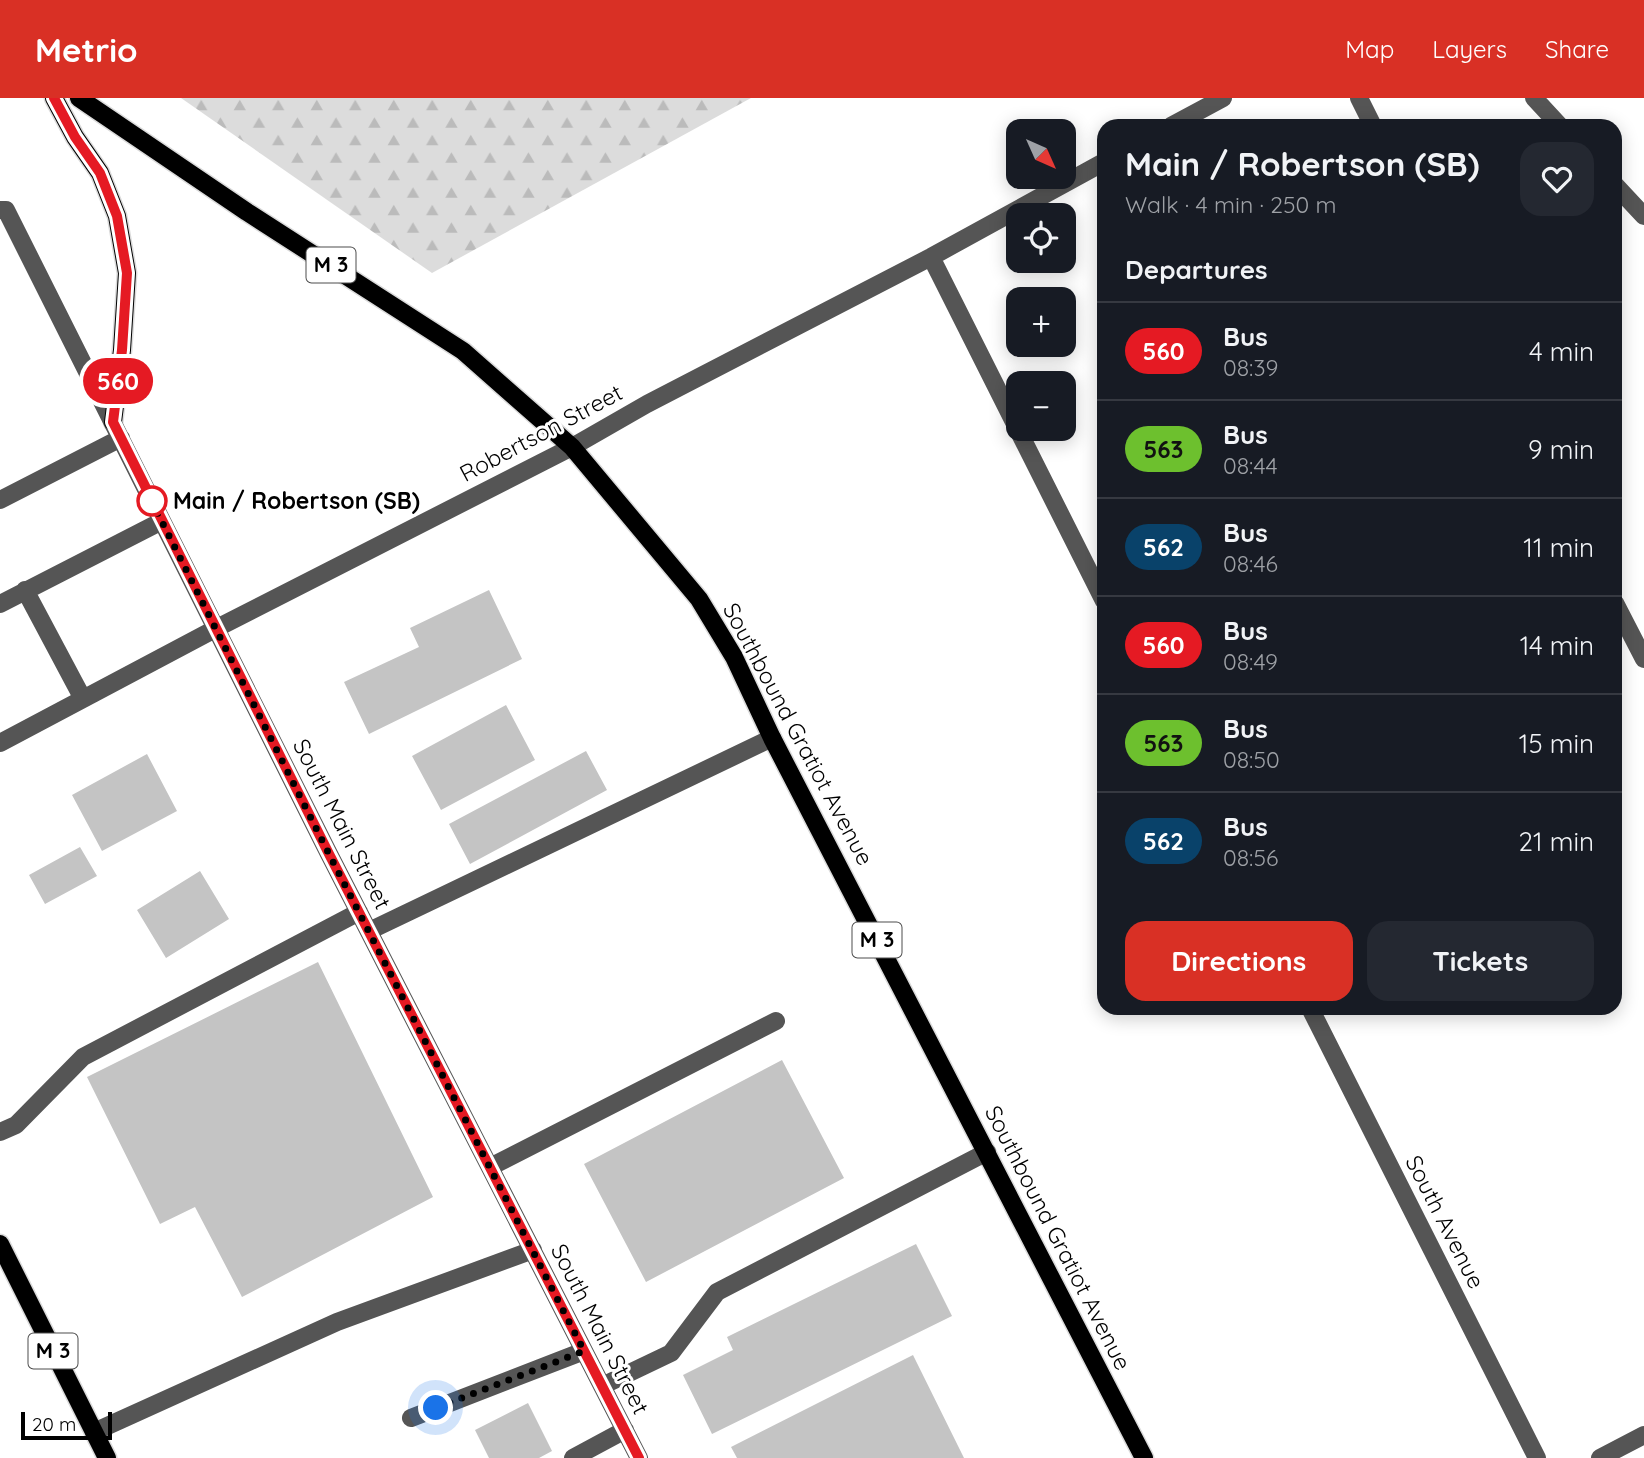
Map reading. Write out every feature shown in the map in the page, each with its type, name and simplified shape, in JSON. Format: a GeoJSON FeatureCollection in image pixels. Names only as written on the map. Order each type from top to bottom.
{"type":"FeatureCollection","features":[{"type":"Feature","properties":{"kind":"main road"},"geometry":{"type":"LineString","coordinates":[[54,98],[75,137],[100,173],[117,216],[127,273],[117,430]]}},
{"type":"Feature","properties":{"kind":"main road","name":"Southbound Gratiot Avenue"},"geometry":{"type":"LineString","coordinates":[[79,98],[247,212],[463,351],[572,447],[699,599],[734,657],[772,738],[1144,1458]]}},
{"type":"Feature","properties":{"kind":"main road","name":"M 3"},"geometry":{"type":"LineString","coordinates":[[0,1244],[107,1458]]}},
{"type":"Feature","properties":{"kind":"street"},"geometry":{"type":"LineString","coordinates":[[1184,119],[1223,98]]}},
{"type":"Feature","properties":{"kind":"street"},"geometry":{"type":"LineString","coordinates":[[1359,98],[1370,119]]}},
{"type":"Feature","properties":{"kind":"street"},"geometry":{"type":"LineString","coordinates":[[1534,98],[1554,119]]}},
{"type":"Feature","properties":{"kind":"street","name":"Robertson Street"},"geometry":{"type":"LineString","coordinates":[[0,743],[215,629],[572,447],[646,404],[931,257],[1097,166]]}},
{"type":"Feature","properties":{"kind":"street"},"geometry":{"type":"LineString","coordinates":[[1622,192],[1644,216]]}},
{"type":"Feature","properties":{"kind":"street","name":"South Main Street"},"geometry":{"type":"LineString","coordinates":[[3,210],[639,1458]]}},
{"type":"Feature","properties":{"kind":"street"},"geometry":{"type":"LineString","coordinates":[[931,257],[1097,587]]}},
{"type":"Feature","properties":{"kind":"street"},"geometry":{"type":"LineString","coordinates":[[0,500],[117,430]]}},
{"type":"Feature","properties":{"kind":"street"},"geometry":{"type":"LineString","coordinates":[[0,604],[162,521]]}},
{"type":"Feature","properties":{"kind":"street"},"geometry":{"type":"LineString","coordinates":[[25,590],[83,699]]}},
{"type":"Feature","properties":{"kind":"street"},"geometry":{"type":"LineString","coordinates":[[1622,617],[1644,659]]}},
{"type":"Feature","properties":{"kind":"street"},"geometry":{"type":"LineString","coordinates":[[369,931],[772,738]]}},
{"type":"Feature","properties":{"kind":"street"},"geometry":{"type":"LineString","coordinates":[[0,1132],[16,1125],[83,1057],[359,912]]}},
{"type":"Feature","properties":{"kind":"street","name":"South Avenue"},"geometry":{"type":"LineString","coordinates":[[1314,1015],[1537,1458]]}},
{"type":"Feature","properties":{"kind":"street"},"geometry":{"type":"LineString","coordinates":[[490,1167],[776,1021]]}},
{"type":"Feature","properties":{"kind":"street"},"geometry":{"type":"LineString","coordinates":[[602,1386],[671,1353],[717,1292],[987,1152]]}},
{"type":"Feature","properties":{"kind":"street"},"geometry":{"type":"LineString","coordinates":[[94,1432],[337,1322],[533,1250]]}},
{"type":"Feature","properties":{"kind":"street"},"geometry":{"type":"LineString","coordinates":[[411,1418],[584,1351]]}},
{"type":"Feature","properties":{"kind":"street"},"geometry":{"type":"LineString","coordinates":[[573,1458],[625,1430]]}},
{"type":"Feature","properties":{"kind":"street"},"geometry":{"type":"LineString","coordinates":[[1600,1458],[1644,1434]]}},
{"type":"Feature","properties":{"kind":"green space"},"geometry":{"type":"Polygon","coordinates":[[[181,98],[751,98],[432,273],[181,98]]]}},
{"type":"Feature","properties":{"kind":"building"},"geometry":{"type":"Polygon","coordinates":[[[489,590],[522,659],[369,734],[344,682],[419,647],[410,628],[489,590]]]}},
{"type":"Feature","properties":{"kind":"building"},"geometry":{"type":"Polygon","coordinates":[[[506,705],[535,760],[441,810],[412,756],[506,705]]]}},
{"type":"Feature","properties":{"kind":"building"},"geometry":{"type":"Polygon","coordinates":[[[586,751],[607,790],[470,864],[449,824],[586,751]]]}},
{"type":"Feature","properties":{"kind":"building"},"geometry":{"type":"Polygon","coordinates":[[[147,754],[177,811],[102,851],[72,795],[147,754]]]}},
{"type":"Feature","properties":{"kind":"building"},"geometry":{"type":"Polygon","coordinates":[[[80,847],[97,876],[45,904],[29,875],[80,847]]]}},
{"type":"Feature","properties":{"kind":"building"},"geometry":{"type":"Polygon","coordinates":[[[200,871],[229,919],[166,958],[137,910],[200,871]]]}},
{"type":"Feature","properties":{"kind":"building"},"geometry":{"type":"Polygon","coordinates":[[[318,962],[433,1197],[242,1297],[195,1207],[160,1224],[87,1077],[318,962]]]}},
{"type":"Feature","properties":{"kind":"building"},"geometry":{"type":"Polygon","coordinates":[[[782,1060],[844,1178],[646,1282],[584,1164],[782,1060]]]}},
{"type":"Feature","properties":{"kind":"building"},"geometry":{"type":"Polygon","coordinates":[[[916,1244],[952,1316],[712,1434],[683,1375],[733,1350],[727,1337],[916,1244]]]}},
{"type":"Feature","properties":{"kind":"building"},"geometry":{"type":"Polygon","coordinates":[[[913,1355],[964,1458],[737,1458],[731,1447],[913,1355]]]}},
{"type":"Feature","properties":{"kind":"building"},"geometry":{"type":"Polygon","coordinates":[[[528,1403],[552,1451],[539,1458],[489,1458],[475,1430],[528,1403]]]}},
{"type":"Feature","properties":{"kind":"bus line","name":"560"},"geometry":{"type":"LineString","coordinates":[[54,98],[75,137],[100,173],[117,216],[127,273],[122,350],[113,422],[328,852],[639,1458]]}},
{"type":"Feature","properties":{"kind":"place","name":"Main / Robertson (SB)"},"geometry":{"type":"Point","coordinates":[152,501]}},
{"type":"Feature","properties":{"kind":"route"},"geometry":{"type":"LineString","coordinates":[[152,501],[149,496],[584,1351],[436,1408]]}}]}
